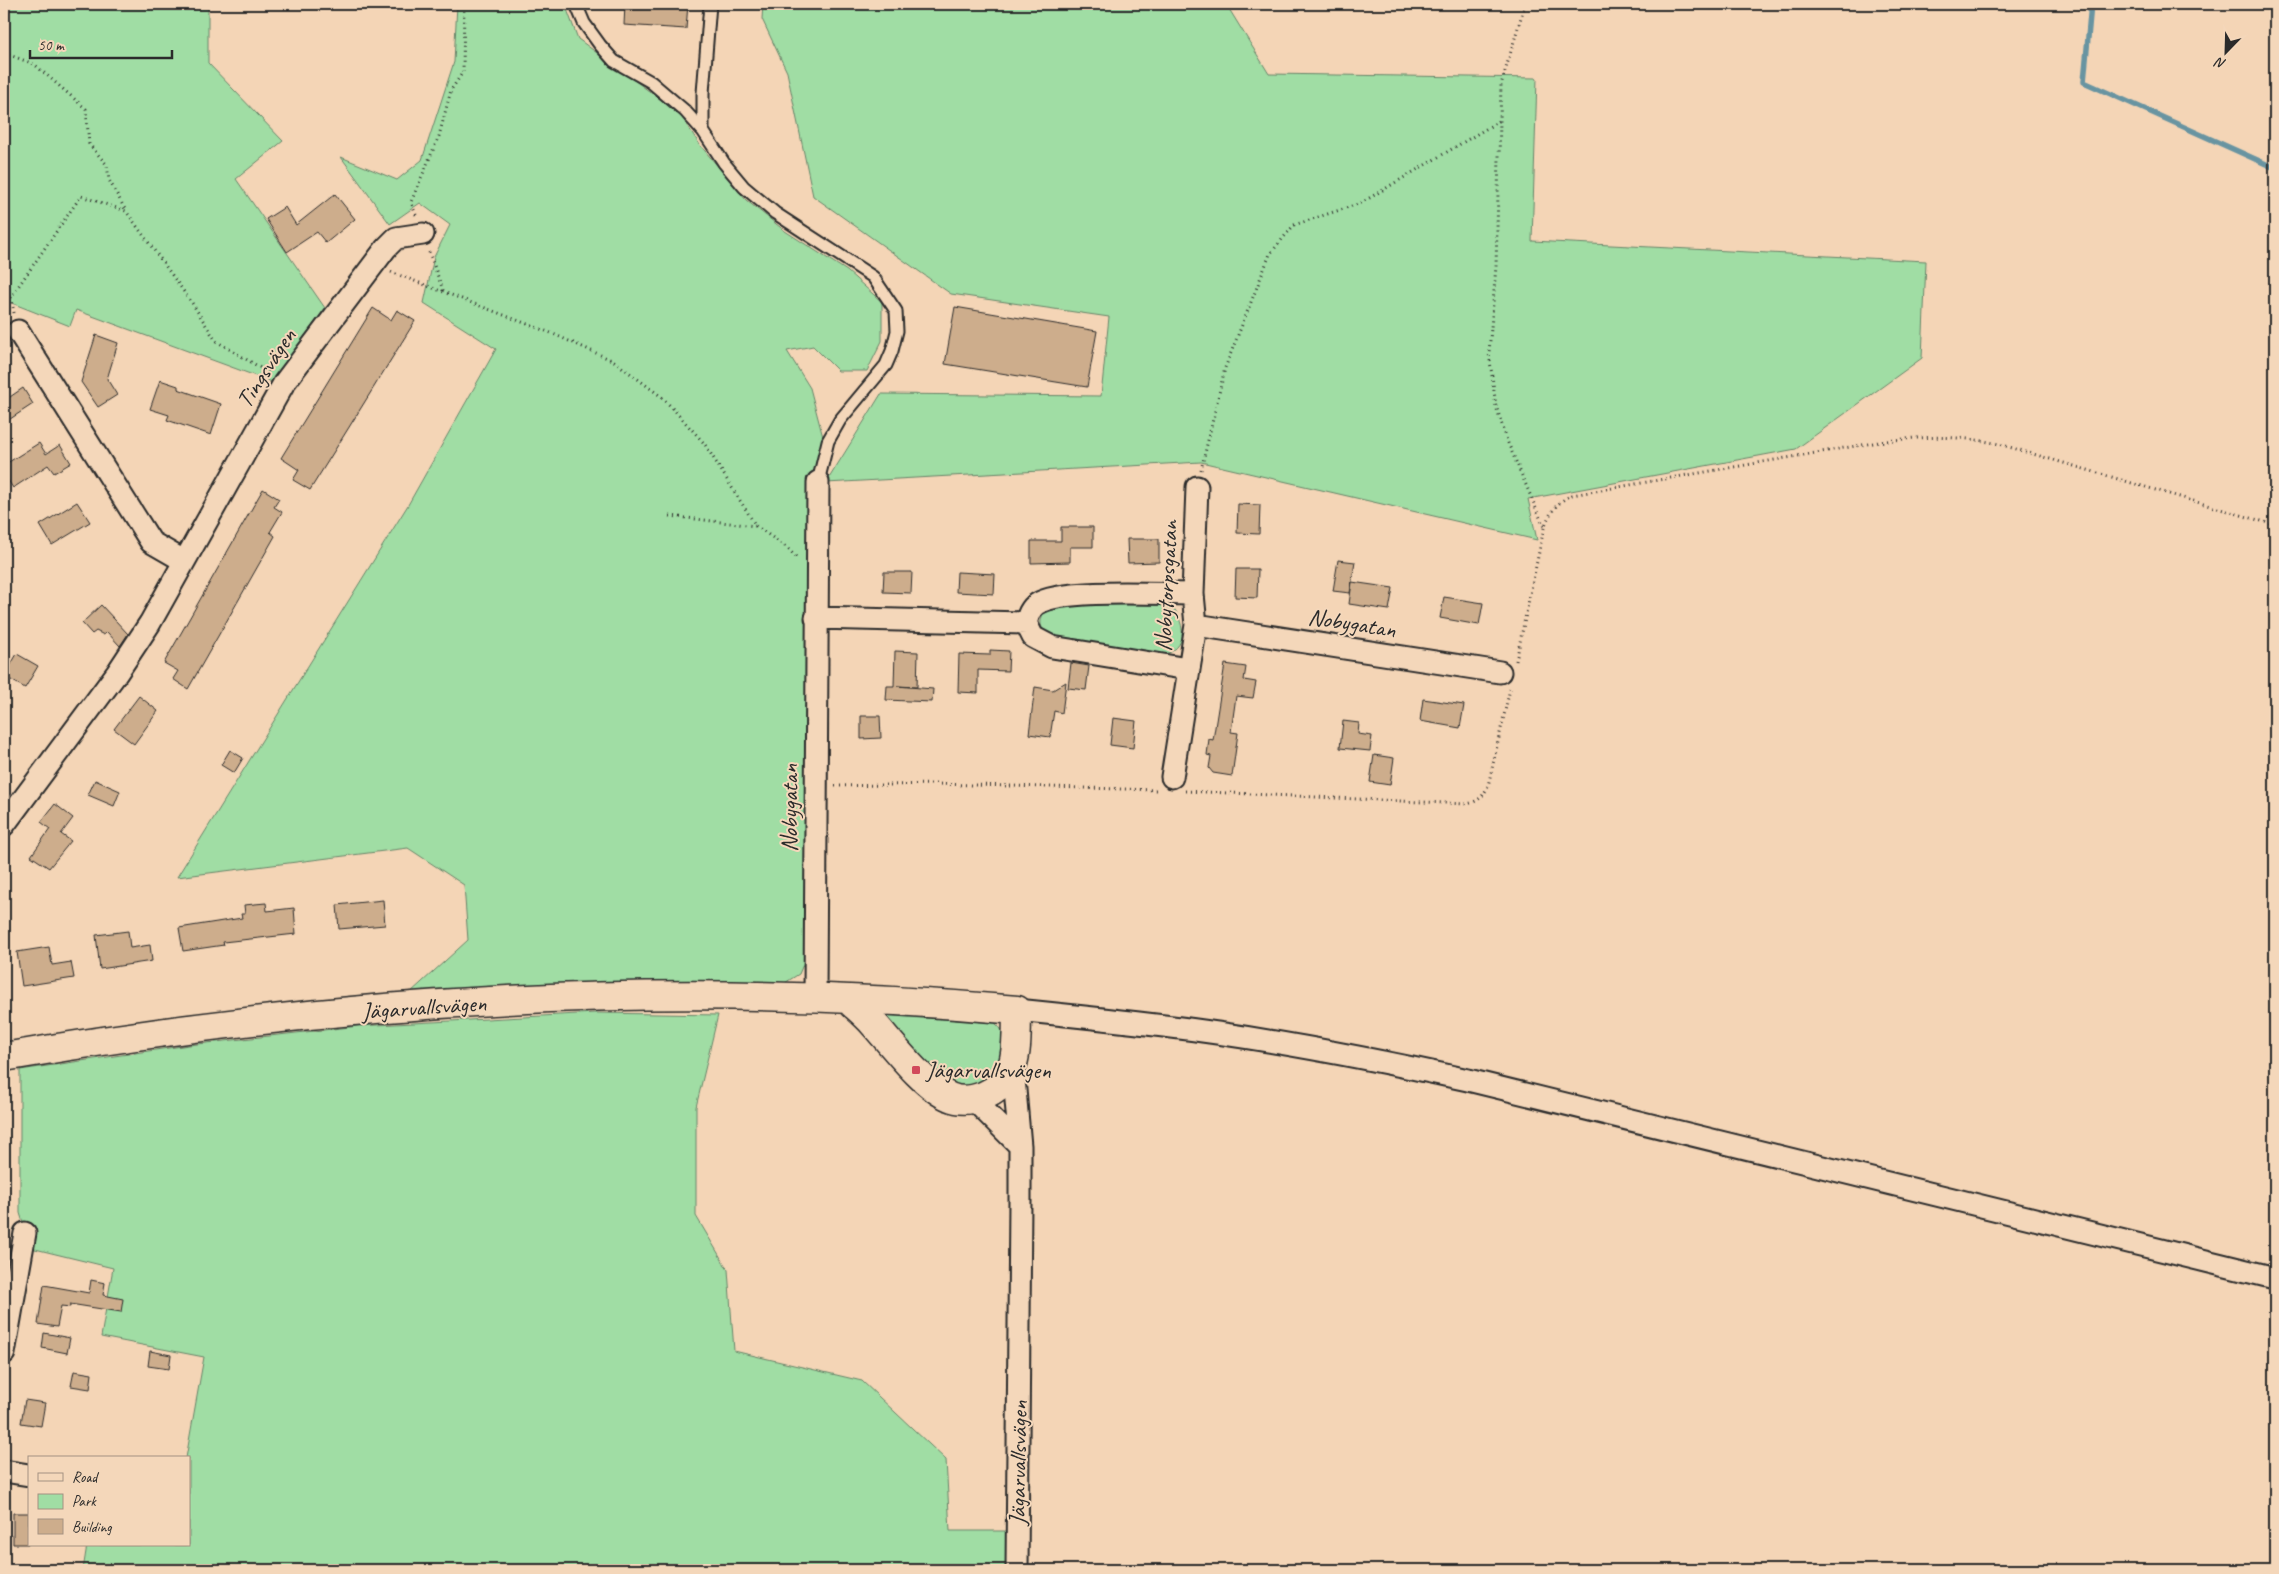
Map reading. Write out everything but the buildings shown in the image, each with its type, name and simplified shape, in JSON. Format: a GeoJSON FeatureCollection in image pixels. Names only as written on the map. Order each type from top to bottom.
{"type":"FeatureCollection","features":[{"type":"Feature","properties":{"kind":"street","name":"Tingsvägen"},"geometry":{"type":"LineString","coordinates":[[4,825],[117,674],[150,623],[284,383],[372,264],[396,238],[423,234]]}},
{"type":"Feature","properties":{"kind":"street"},"geometry":{"type":"LineString","coordinates":[[18,331],[151,542],[184,561]]}},
{"type":"Feature","properties":{"kind":"street","name":"Nobygatan"},"geometry":{"type":"LineString","coordinates":[[815,997],[818,482]]}},
{"type":"Feature","properties":{"kind":"street","name":"Nobytorpsgatan"},"geometry":{"type":"LineString","coordinates":[[1170,786],[1196,625],[1193,594],[1197,486]]}},
{"type":"Feature","properties":{"kind":"street"},"geometry":{"type":"LineString","coordinates":[[1188,669],[1052,646],[1033,637],[1026,623],[1030,612],[1036,604],[1057,596],[1193,594]]}},
{"type":"Feature","properties":{"kind":"street"},"geometry":{"type":"LineString","coordinates":[[816,618],[1026,623]]}},
{"type":"Feature","properties":{"kind":"street","name":"Nobygatan"},"geometry":{"type":"LineString","coordinates":[[1196,625],[1509,673]]}},
{"type":"Feature","properties":{"kind":"street","name":"Jägarvallsvägen"},"geometry":{"type":"LineString","coordinates":[[4,1057],[190,1028],[424,1006],[539,998],[664,995],[815,997],[1017,1010],[1013,1067],[1020,1146],[1017,1570]]}},
{"type":"Feature","properties":{"kind":"street"},"geometry":{"type":"LineString","coordinates":[[848,999],[930,1085],[950,1097],[974,1100],[998,1088],[1006,1080],[1013,1067]]}},
{"type":"Feature","properties":{"kind":"street"},"geometry":{"type":"LineString","coordinates":[[1017,1010],[1166,1026],[1314,1048],[1401,1065],[2275,1278]]}},
{"type":"Feature","properties":{"kind":"street"},"geometry":{"type":"LineString","coordinates":[[974,1100],[1020,1146]]}},
{"type":"Feature","properties":{"kind":"street"},"geometry":{"type":"LineString","coordinates":[[4,1353],[25,1233]]}},
{"type":"Feature","properties":{"kind":"street"},"geometry":{"type":"LineString","coordinates":[[4,1471],[28,1475]]}},
{"type":"Feature","properties":{"kind":"lane"},"geometry":{"type":"LineString","coordinates":[[576,4],[584,23],[614,61],[652,82],[667,94],[703,131],[724,163],[744,187],[776,213],[873,278],[896,312],[897,331],[886,365],[840,420],[828,441],[818,482]]}},
{"type":"Feature","properties":{"kind":"lane"},"geometry":{"type":"LineString","coordinates":[[703,131],[703,93],[710,4]]}},
{"type":"Feature","properties":{"kind":"path"},"geometry":{"type":"LineString","coordinates":[[444,294],[411,202],[439,136],[450,90],[463,72],[464,4]]}},
{"type":"Feature","properties":{"kind":"path"},"geometry":{"type":"LineString","coordinates":[[1525,4],[1501,85],[1496,266],[1489,353],[1496,406],[1508,443],[1544,528]]}},
{"type":"Feature","properties":{"kind":"path"},"geometry":{"type":"LineString","coordinates":[[4,53],[34,64],[86,109],[89,144],[106,165],[109,180],[126,212],[192,303],[216,341],[284,383]]}},
{"type":"Feature","properties":{"kind":"path"},"geometry":{"type":"LineString","coordinates":[[1197,486],[1224,368],[1270,254],[1294,225],[1361,203],[1500,121]]}},
{"type":"Feature","properties":{"kind":"path"},"geometry":{"type":"LineString","coordinates":[[18,331],[11,297],[81,196],[126,212]]}},
{"type":"Feature","properties":{"kind":"path"},"geometry":{"type":"LineString","coordinates":[[372,264],[444,294],[551,334],[614,361],[663,398],[704,443],[756,526],[786,547],[816,577]]}},
{"type":"Feature","properties":{"kind":"path"},"geometry":{"type":"LineString","coordinates":[[4,295],[11,297]]}},
{"type":"Feature","properties":{"kind":"path"},"geometry":{"type":"LineString","coordinates":[[815,787],[936,784],[1170,786],[1466,804],[1476,802],[1483,796],[1488,786],[1509,673],[1544,528],[1551,511],[1561,500],[1572,495],[1880,442],[1912,437],[1945,436],[1976,439],[1999,444],[2275,525]]}},
{"type":"Feature","properties":{"kind":"path"},"geometry":{"type":"LineString","coordinates":[[670,516],[756,526]]}},
{"type":"Feature","properties":{"kind":"green space"},"geometry":{"type":"Polygon","coordinates":[[[4,4],[208,4],[208,63],[283,141],[236,179],[325,308],[272,382],[76,310],[70,326],[4,300],[4,4]]]}},
{"type":"Feature","properties":{"kind":"green space"},"geometry":{"type":"Polygon","coordinates":[[[457,4],[565,4],[578,39],[679,113],[700,145],[746,200],[785,231],[847,271],[882,302],[882,341],[867,371],[838,371],[813,346],[787,351],[810,388],[824,441],[809,488],[805,723],[807,955],[799,974],[783,984],[410,993],[468,940],[464,885],[408,848],[177,877],[408,505],[496,349],[424,303],[434,257],[450,225],[420,203],[390,224],[341,157],[397,180],[422,160],[454,62],[457,4]]]}},
{"type":"Feature","properties":{"kind":"green space"},"geometry":{"type":"Polygon","coordinates":[[[763,4],[1226,4],[1269,74],[1537,78],[1532,241],[1926,261],[1922,358],[1796,449],[1528,499],[1537,540],[1201,462],[826,483],[881,394],[1101,396],[1109,317],[951,294],[813,196],[787,72],[762,19],[763,4]]]}},
{"type":"Feature","properties":{"kind":"green space"},"geometry":{"type":"Polygon","coordinates":[[[1160,602],[1175,610],[1181,625],[1182,639],[1174,650],[1158,656],[1055,639],[1045,632],[1041,623],[1043,614],[1060,605],[1160,602]]]}},
{"type":"Feature","properties":{"kind":"green space"},"geometry":{"type":"Polygon","coordinates":[[[596,1013],[718,1015],[696,1107],[696,1216],[728,1270],[734,1351],[862,1381],[946,1460],[950,1531],[1009,1531],[1010,1570],[83,1570],[87,1546],[190,1546],[190,1456],[186,1456],[204,1357],[101,1337],[113,1268],[31,1248],[20,1213],[20,1070],[189,1045],[359,1026],[596,1013]]]}},
{"type":"Feature","properties":{"kind":"green space"},"geometry":{"type":"Polygon","coordinates":[[[884,1013],[991,1020],[1005,1035],[1005,1051],[997,1068],[986,1084],[963,1090],[943,1083],[883,1016],[884,1013]]]}},
{"type":"Feature","properties":{"kind":"waterway"},"geometry":{"type":"LineString","coordinates":[[2091,4],[2084,82],[2275,168]]}},
{"type":"Feature","properties":{"kind":"place","name":"Jägarvallsvägen"},"geometry":{"type":"Point","coordinates":[916,1070]}}]}
